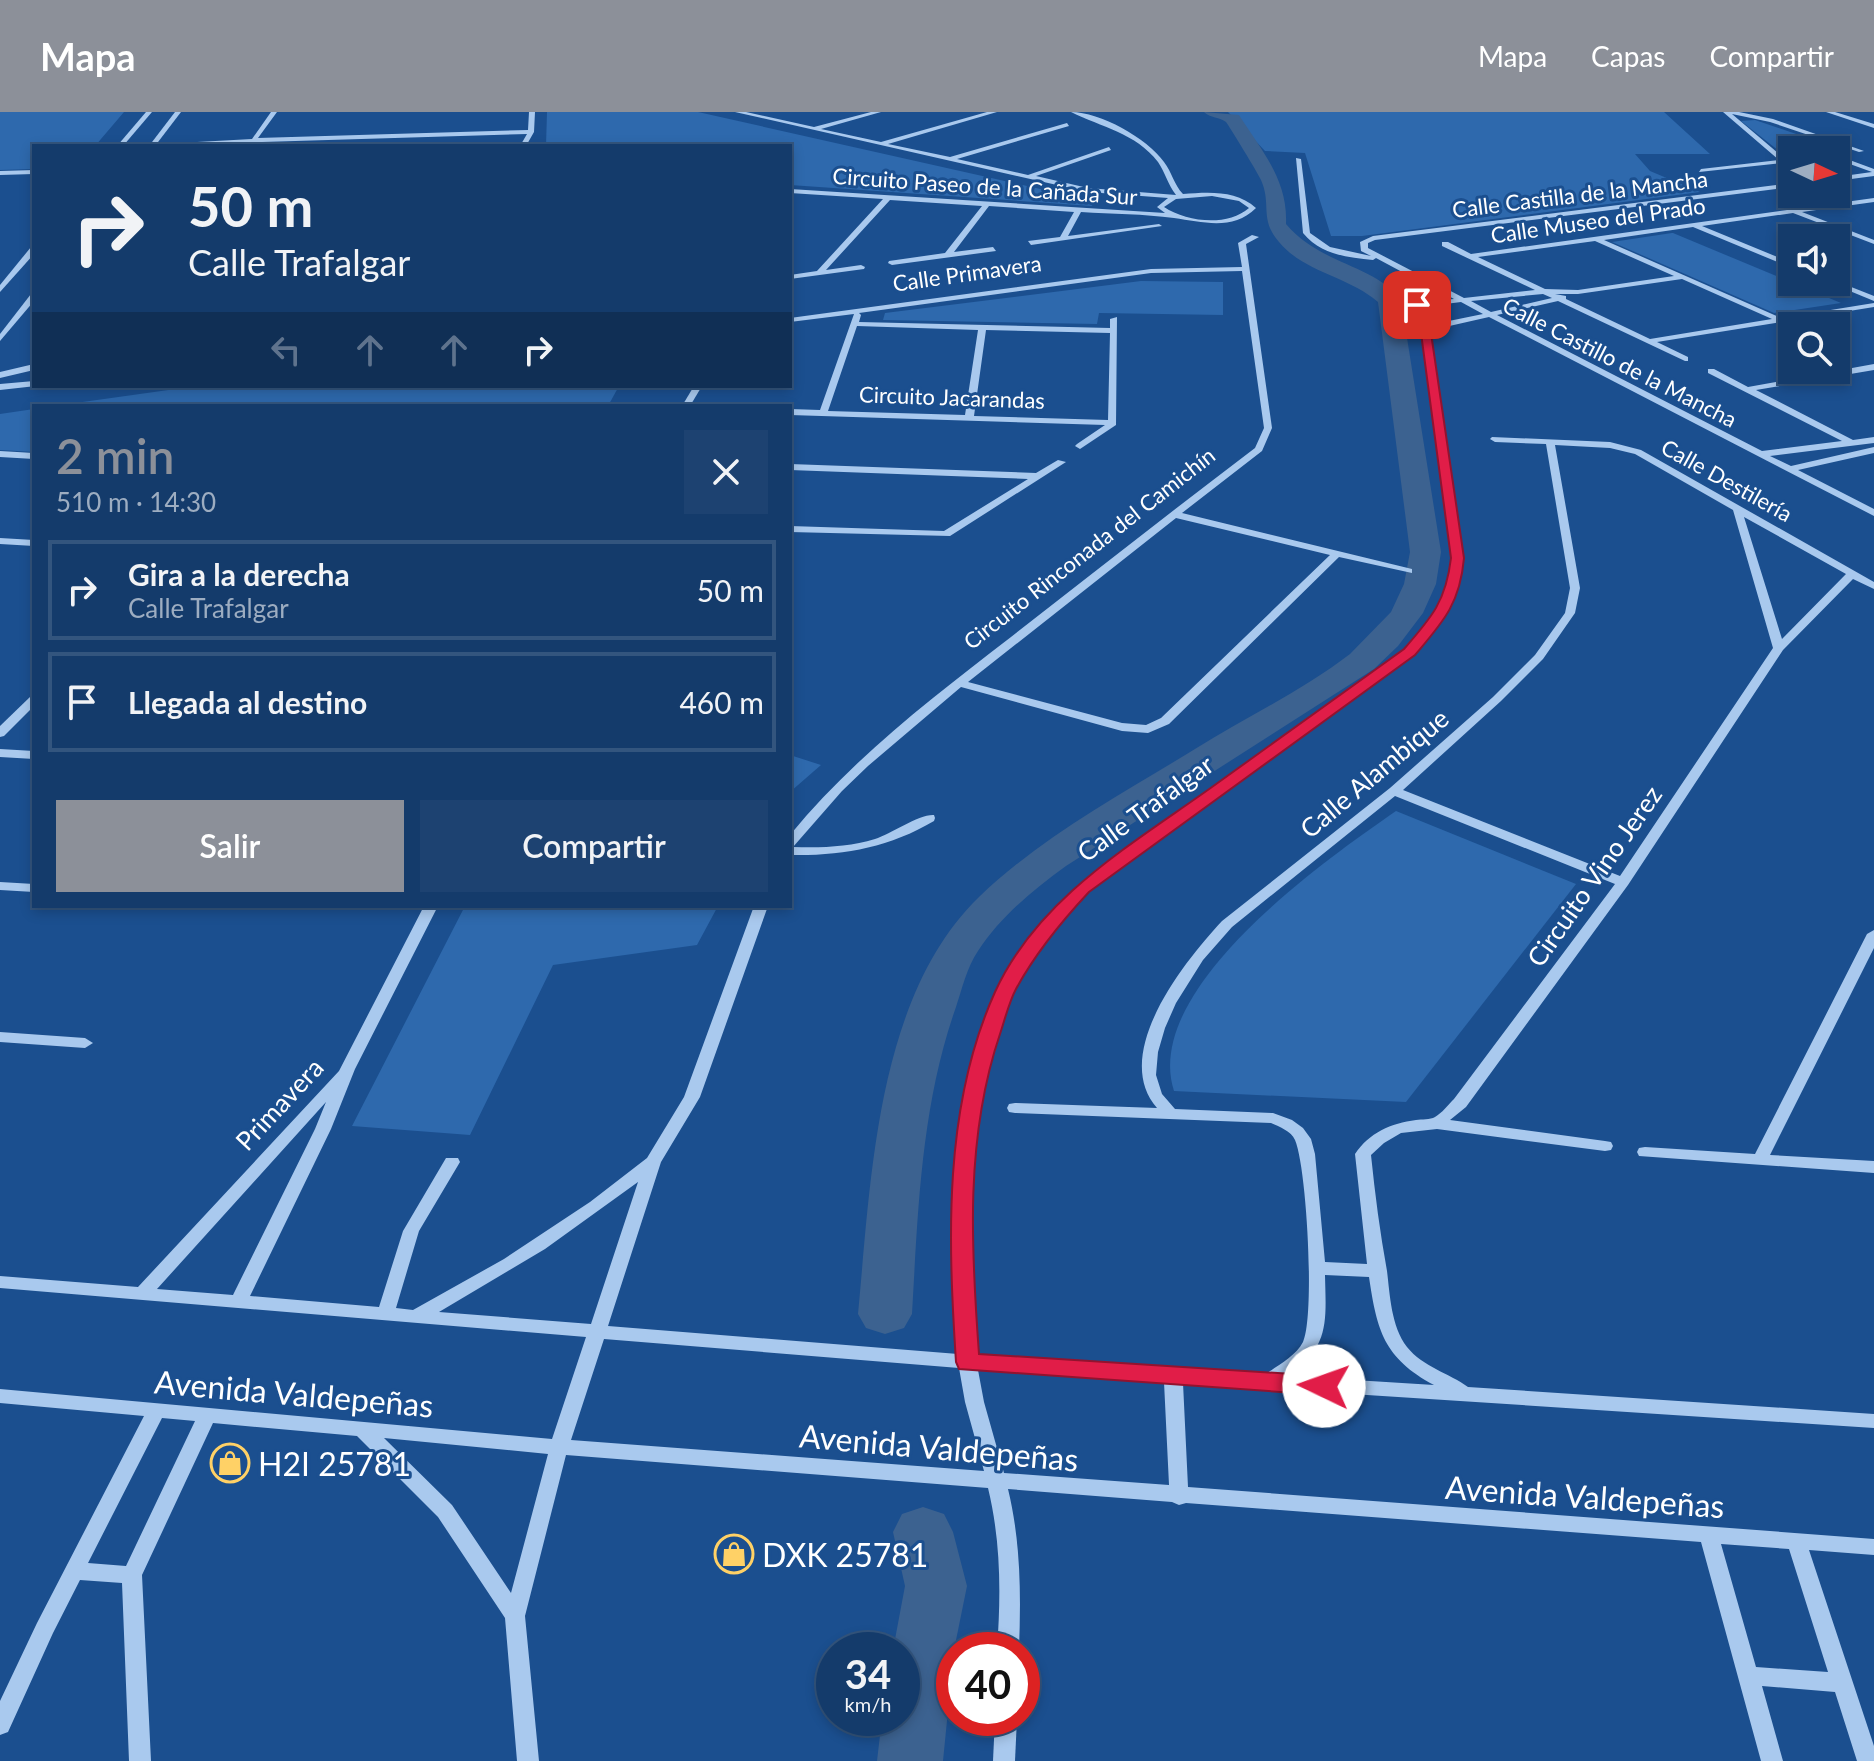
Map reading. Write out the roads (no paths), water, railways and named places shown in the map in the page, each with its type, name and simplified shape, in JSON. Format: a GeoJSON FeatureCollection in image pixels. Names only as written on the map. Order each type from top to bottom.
{"type":"FeatureCollection","features":[{"type":"Feature","properties":{"kind":"street"},"geometry":{"type":"LineString","coordinates":[[122,144],[149,112]]}},
{"type":"Feature","properties":{"kind":"street"},"geometry":{"type":"LineString","coordinates":[[154,144],[178,112]]}},
{"type":"Feature","properties":{"kind":"street"},"geometry":{"type":"LineString","coordinates":[[254,140],[274,112]]}},
{"type":"Feature","properties":{"kind":"street"},"geometry":{"type":"LineString","coordinates":[[524,144],[531,132],[532,112]]}},
{"type":"Feature","properties":{"kind":"street"},"geometry":{"type":"LineString","coordinates":[[738,112],[1088,190],[1177,196]]}},
{"type":"Feature","properties":{"kind":"street"},"geometry":{"type":"LineString","coordinates":[[750,115],[760,112]]}},
{"type":"Feature","properties":{"kind":"street"},"geometry":{"type":"LineString","coordinates":[[814,129],[878,112]]}},
{"type":"Feature","properties":{"kind":"street"},"geometry":{"type":"LineString","coordinates":[[882,144],[994,112]]}},
{"type":"Feature","properties":{"kind":"street"},"geometry":{"type":"LineString","coordinates":[[1074,112],[1101,121],[1146,147],[1162,164],[1177,196]]}},
{"type":"Feature","properties":{"kind":"street"},"geometry":{"type":"LineString","coordinates":[[1728,112],[1771,120],[1861,151]]}},
{"type":"Feature","properties":{"kind":"street"},"geometry":{"type":"LineString","coordinates":[[1728,112],[1778,152]]}},
{"type":"Feature","properties":{"kind":"street"},"geometry":{"type":"LineString","coordinates":[[1829,112],[1874,126]]}},
{"type":"Feature","properties":{"kind":"street"},"geometry":{"type":"LineString","coordinates":[[949,159],[1067,125]]}},
{"type":"Feature","properties":{"kind":"street"},"geometry":{"type":"LineString","coordinates":[[200,142],[531,132]]}},
{"type":"Feature","properties":{"kind":"street"},"geometry":{"type":"LineString","coordinates":[[1027,177],[1109,149]]}},
{"type":"Feature","properties":{"kind":"street"},"geometry":{"type":"LineString","coordinates":[[1850,153],[1874,149]]}},
{"type":"Feature","properties":{"kind":"street"},"geometry":{"type":"LineString","coordinates":[[1298,159],[1307,233],[1312,240],[1342,253],[1378,258]]}},
{"type":"Feature","properties":{"kind":"street"},"geometry":{"type":"LineString","coordinates":[[1701,171],[1778,161]]}},
{"type":"Feature","properties":{"kind":"street"},"geometry":{"type":"LineString","coordinates":[[1850,162],[1874,172]]}},
{"type":"Feature","properties":{"kind":"street"},"geometry":{"type":"LineString","coordinates":[[0,173],[32,172]]}},
{"type":"Feature","properties":{"kind":"street"},"geometry":{"type":"LineString","coordinates":[[1850,177],[1874,172]]}},
{"type":"Feature","properties":{"kind":"street"},"geometry":{"type":"LineString","coordinates":[[1850,173],[1858,176]]}},
{"type":"Feature","properties":{"kind":"street","name":"Calle Castilla de la Mancha"},"geometry":{"type":"LineString","coordinates":[[1378,258],[1364,249],[1364,242],[1373,238],[1778,187]]}},
{"type":"Feature","properties":{"kind":"street"},"geometry":{"type":"LineString","coordinates":[[1088,190],[1121,203],[1094,210]]}},
{"type":"Feature","properties":{"kind":"street","name":"Circuito Paseo de la Cañada Sur"},"geometry":{"type":"LineString","coordinates":[[792,192],[1229,220],[1251,213],[1253,208],[1241,199],[1228,196],[1177,196]]}},
{"type":"Feature","properties":{"kind":"street"},"geometry":{"type":"LineString","coordinates":[[1177,196],[1160,207],[1178,217]]}},
{"type":"Feature","properties":{"kind":"street"},"geometry":{"type":"LineString","coordinates":[[820,272],[889,197]]}},
{"type":"Feature","properties":{"kind":"street","name":"Calle Museo del Prado"},"geometry":{"type":"LineString","coordinates":[[1470,256],[1874,200]]}},
{"type":"Feature","properties":{"kind":"street"},"geometry":{"type":"LineString","coordinates":[[948,255],[988,203]]}},
{"type":"Feature","properties":{"kind":"street"},"geometry":{"type":"LineString","coordinates":[[1063,238],[1079,209]]}},
{"type":"Feature","properties":{"kind":"street"},"geometry":{"type":"LineString","coordinates":[[1794,212],[1874,242]]}},
{"type":"Feature","properties":{"kind":"street"},"geometry":{"type":"LineString","coordinates":[[1031,243],[1159,226]]}},
{"type":"Feature","properties":{"kind":"street"},"geometry":{"type":"LineString","coordinates":[[1694,226],[1778,260]]}},
{"type":"Feature","properties":{"kind":"street","name":"Circuito Rinconada del Camichín"},"geometry":{"type":"LineString","coordinates":[[792,841],[820,804],[959,683],[1259,449],[1268,428],[1242,243],[1255,237]]}},
{"type":"Feature","properties":{"kind":"street"},"geometry":{"type":"LineString","coordinates":[[1596,239],[1778,319]]}},
{"type":"Feature","properties":{"kind":"street"},"geometry":{"type":"LineString","coordinates":[[1445,244],[1685,359]]}},
{"type":"Feature","properties":{"kind":"street"},"geometry":{"type":"LineString","coordinates":[[892,263],[993,249]]}},
{"type":"Feature","properties":{"kind":"street"},"geometry":{"type":"LineString","coordinates":[[0,290],[32,251]]}},
{"type":"Feature","properties":{"kind":"street","name":"Calle Castillo de la Mancha"},"geometry":{"type":"LineString","coordinates":[[1378,258],[1874,513]]}},
{"type":"Feature","properties":{"kind":"street"},"geometry":{"type":"LineString","coordinates":[[792,277],[861,267]]}},
{"type":"Feature","properties":{"kind":"street","name":"Calle Primavera"},"geometry":{"type":"LineString","coordinates":[[792,320],[1151,271],[1244,273]]}},
{"type":"Feature","properties":{"kind":"street","name":"Calle Trafalgar"},"geometry":{"type":"LineString","coordinates":[[1009,1632],[1011,1576],[1007,1528],[993,1481],[967,1362],[960,1253],[966,1135],[982,1059],[1005,992],[1036,939],[1082,888],[1410,652],[1441,615],[1455,589],[1457,558],[1426,333],[1408,273]]}},
{"type":"Feature","properties":{"kind":"street"},"geometry":{"type":"LineString","coordinates":[[1417,305],[1546,291],[1578,292],[1682,277]]}},
{"type":"Feature","properties":{"kind":"street"},"geometry":{"type":"LineString","coordinates":[[1850,291],[1874,302]]}},
{"type":"Feature","properties":{"kind":"street"},"geometry":{"type":"LineString","coordinates":[[1426,333],[1442,325],[1562,299],[1578,292]]}},
{"type":"Feature","properties":{"kind":"street"},"geometry":{"type":"LineString","coordinates":[[0,339],[32,299]]}},
{"type":"Feature","properties":{"kind":"street"},"geometry":{"type":"LineString","coordinates":[[1822,312],[1874,302]]}},
{"type":"Feature","properties":{"kind":"street"},"geometry":{"type":"LineString","coordinates":[[823,413],[859,310]]}},
{"type":"Feature","properties":{"kind":"street"},"geometry":{"type":"LineString","coordinates":[[1080,446],[1112,423],[1114,319]]}},
{"type":"Feature","properties":{"kind":"street"},"geometry":{"type":"LineString","coordinates":[[1650,341],[1778,320]]}},
{"type":"Feature","properties":{"kind":"street"},"geometry":{"type":"LineString","coordinates":[[0,322],[14,322]]}},
{"type":"Feature","properties":{"kind":"street"},"geometry":{"type":"LineString","coordinates":[[854,324],[1114,331]]}},
{"type":"Feature","properties":{"kind":"street"},"geometry":{"type":"LineString","coordinates":[[969,418],[982,327]]}},
{"type":"Feature","properties":{"kind":"street"},"geometry":{"type":"LineString","coordinates":[[0,375],[32,367]]}},
{"type":"Feature","properties":{"kind":"street"},"geometry":{"type":"LineString","coordinates":[[1749,389],[1874,367]]}},
{"type":"Feature","properties":{"kind":"street"},"geometry":{"type":"LineString","coordinates":[[1711,371],[1849,441]]}},
{"type":"Feature","properties":{"kind":"street"},"geometry":{"type":"LineString","coordinates":[[0,387],[32,384]]}},
{"type":"Feature","properties":{"kind":"street","name":"Circuito Jacarandas"},"geometry":{"type":"LineString","coordinates":[[792,412],[1112,423]]}},
{"type":"Feature","properties":{"kind":"street","name":"Calle Destilería"},"geometry":{"type":"LineString","coordinates":[[1495,439],[1610,445],[1638,452],[1874,586]]}},
{"type":"Feature","properties":{"kind":"street"},"geometry":{"type":"LineString","coordinates":[[1762,454],[1874,440]]}},
{"type":"Feature","properties":{"kind":"street","name":"Calle Alambique"},"geometry":{"type":"LineString","coordinates":[[1170,1113],[1153,1093],[1149,1072],[1156,1033],[1185,972],[1227,924],[1394,791],[1508,689],[1539,657],[1570,613],[1575,588],[1550,441]]}},
{"type":"Feature","properties":{"kind":"street"},"geometry":{"type":"LineString","coordinates":[[1790,469],[1873,451]]}},
{"type":"Feature","properties":{"kind":"street"},"geometry":{"type":"LineString","coordinates":[[0,454],[32,456]]}},
{"type":"Feature","properties":{"kind":"street"},"geometry":{"type":"LineString","coordinates":[[792,529],[946,534],[1061,462]]}},
{"type":"Feature","properties":{"kind":"street"},"geometry":{"type":"LineString","coordinates":[[792,467],[1036,476]]}},
{"type":"Feature","properties":{"kind":"street"},"geometry":{"type":"LineString","coordinates":[[1737,508],[1779,648]]}},
{"type":"Feature","properties":{"kind":"street"},"geometry":{"type":"LineString","coordinates":[[1174,514],[1408,571]]}},
{"type":"Feature","properties":{"kind":"street"},"geometry":{"type":"LineString","coordinates":[[0,541],[32,543]]}},
{"type":"Feature","properties":{"kind":"street"},"geometry":{"type":"LineString","coordinates":[[959,683],[1122,727],[1148,729],[1165,721],[1337,554]]}},
{"type":"Feature","properties":{"kind":"street","name":"Circuito Vino Jerez"},"geometry":{"type":"LineString","coordinates":[[1437,1124],[1460,1103],[1623,882],[1779,648],[1852,574]]}},
{"type":"Feature","properties":{"kind":"street"},"geometry":{"type":"LineString","coordinates":[[0,733],[32,701]]}},
{"type":"Feature","properties":{"kind":"street"},"geometry":{"type":"LineString","coordinates":[[0,753],[32,755]]}},
{"type":"Feature","properties":{"kind":"street"},"geometry":{"type":"LineString","coordinates":[[1394,791],[1623,882]]}},
{"type":"Feature","properties":{"kind":"street"},"geometry":{"type":"LineString","coordinates":[[792,851],[861,848],[900,836],[929,818]]}},
{"type":"Feature","properties":{"kind":"street"},"geometry":{"type":"LineString","coordinates":[[0,886],[32,888]]}},
{"type":"Feature","properties":{"kind":"street"},"geometry":{"type":"LineString","coordinates":[[347,1069],[430,908]]}},
{"type":"Feature","properties":{"kind":"street"},"geometry":{"type":"LineString","coordinates":[[528,1761],[515,1616],[559,1447],[653,1162],[692,1097],[760,908]]}},
{"type":"Feature","properties":{"kind":"street"},"geometry":{"type":"LineString","coordinates":[[1760,1159],[1874,934]]}},
{"type":"Feature","properties":{"kind":"street"},"geometry":{"type":"LineString","coordinates":[[0,1037],[85,1043]]}},
{"type":"Feature","properties":{"kind":"street","name":"Primavera"},"geometry":{"type":"LineString","coordinates":[[143,1293],[347,1069]]}},
{"type":"Feature","properties":{"kind":"street","name":"Primavera"},"geometry":{"type":"LineString","coordinates":[[239,1300],[323,1129],[347,1069]]}},
{"type":"Feature","properties":{"kind":"street"},"geometry":{"type":"LineString","coordinates":[[1015,1108],[1273,1118],[1292,1126],[1303,1139],[1316,1268],[1313,1340],[1299,1357],[1268,1383]]}},
{"type":"Feature","properties":{"kind":"street"},"geometry":{"type":"LineString","coordinates":[[1465,1393],[1414,1364],[1391,1337],[1378,1271],[1363,1154],[1374,1140],[1391,1130],[1437,1124],[1605,1146]]}},
{"type":"Feature","properties":{"kind":"street"},"geometry":{"type":"LineString","coordinates":[[1645,1152],[1874,1167]]}},
{"type":"Feature","properties":{"kind":"street"},"geometry":{"type":"LineString","coordinates":[[386,1313],[411,1231],[452,1162]]}},
{"type":"Feature","properties":{"kind":"street"},"geometry":{"type":"LineString","coordinates":[[418,1315],[521,1259],[587,1216],[653,1162]]}},
{"type":"Feature","properties":{"kind":"street"},"geometry":{"type":"LineString","coordinates":[[1316,1268],[1378,1271]]}},
{"type":"Feature","properties":{"kind":"street"},"geometry":{"type":"LineString","coordinates":[[0,1282],[967,1362],[1874,1421]]}},
{"type":"Feature","properties":{"kind":"street"},"geometry":{"type":"LineString","coordinates":[[1173,1377],[1179,1497]]}},
{"type":"Feature","properties":{"kind":"street","name":"Avenida Valdepeñas"},"geometry":{"type":"LineString","coordinates":[[0,1396],[559,1447],[1179,1497],[1874,1547]]}},
{"type":"Feature","properties":{"kind":"street"},"geometry":{"type":"LineString","coordinates":[[0,1725],[73,1571],[157,1410]]}},
{"type":"Feature","properties":{"kind":"street"},"geometry":{"type":"LineString","coordinates":[[140,1761],[132,1575],[207,1416]]}},
{"type":"Feature","properties":{"kind":"street"},"geometry":{"type":"LineString","coordinates":[[362,1429],[445,1511],[515,1616]]}},
{"type":"Feature","properties":{"kind":"street"},"geometry":{"type":"LineString","coordinates":[[1709,1535],[1772,1761]]}},
{"type":"Feature","properties":{"kind":"street"},"geometry":{"type":"LineString","coordinates":[[1796,1541],[1868,1761]]}},
{"type":"Feature","properties":{"kind":"street"},"geometry":{"type":"LineString","coordinates":[[73,1571],[132,1575]]}},
{"type":"Feature","properties":{"kind":"street"},"geometry":{"type":"LineString","coordinates":[[1749,1676],[1843,1683]]}},
{"type":"Feature","properties":{"kind":"street"},"geometry":{"type":"LineString","coordinates":[[1004,1761],[1005,1736]]}},
{"type":"Feature","properties":{"kind":"waterway"},"geometry":{"type":"LineString","coordinates":[[885,1314],[895,1192],[906,1111],[925,1031],[958,949],[992,907],[1052,858],[1211,754],[1350,671],[1397,626],[1407,613],[1420,584],[1425,535],[1389,300],[1359,279],[1296,248],[1276,225],[1275,191],[1265,169],[1233,119],[1213,112]]}},
{"type":"Feature","properties":{"kind":"waterway"},"geometry":{"type":"LineString","coordinates":[[910,1761],[916,1699],[936,1586],[923,1532]]}},
{"type":"Feature","properties":{"kind":"place","name":"H2I 25781"},"geometry":{"type":"Point","coordinates":[230,1463]}},
{"type":"Feature","properties":{"kind":"place","name":"DXK 25781"},"geometry":{"type":"Point","coordinates":[734,1554]}}]}
